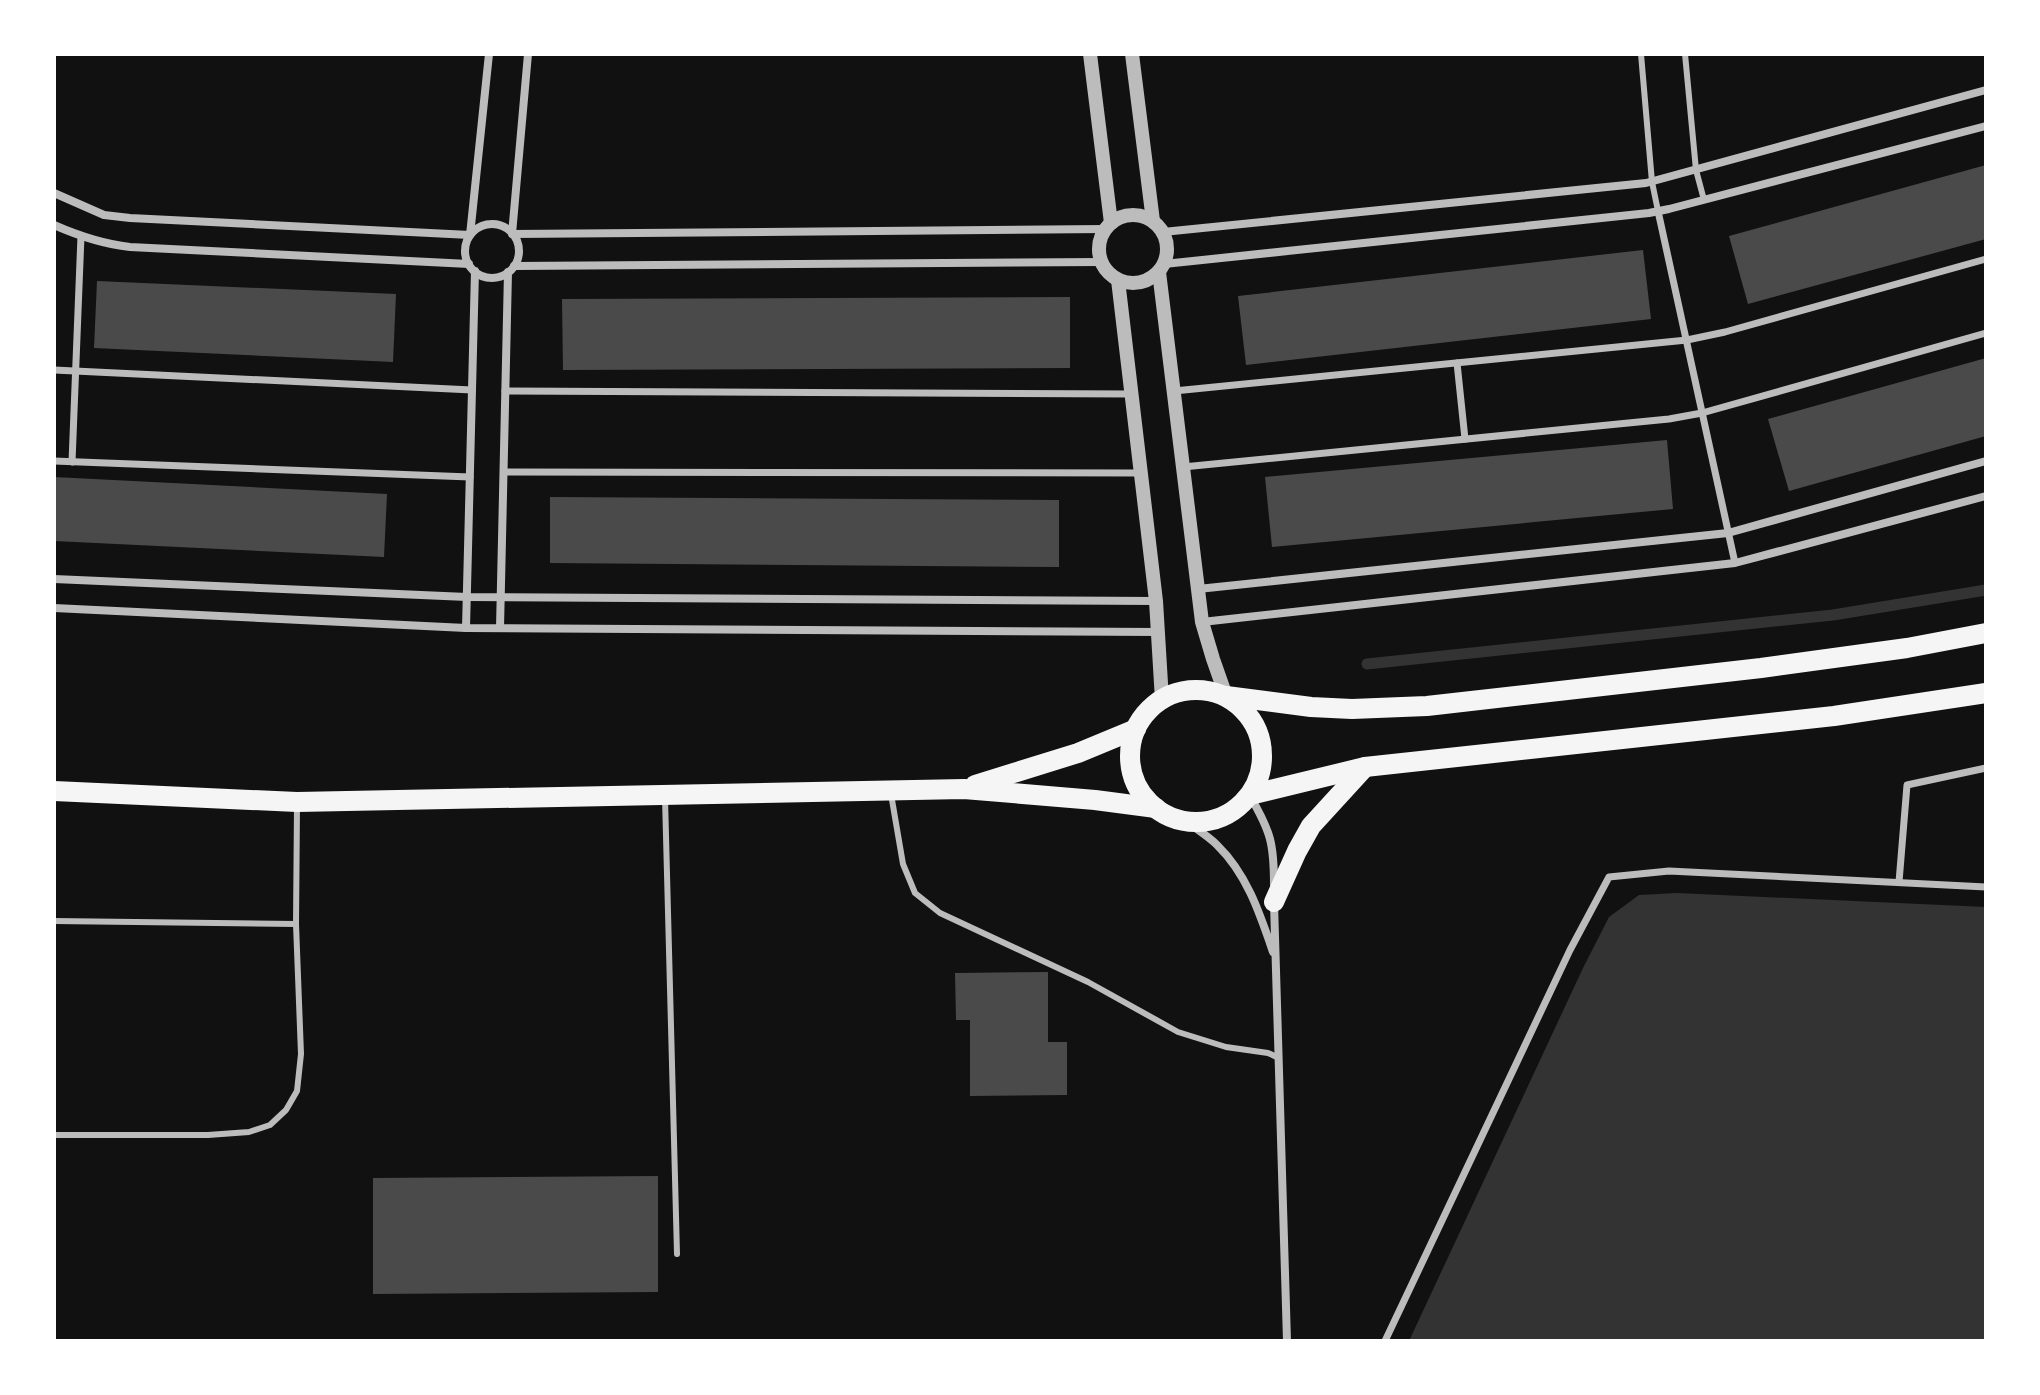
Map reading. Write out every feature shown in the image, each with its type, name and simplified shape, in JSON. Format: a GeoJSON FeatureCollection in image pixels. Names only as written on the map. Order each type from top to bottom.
{"type":"FeatureCollection","features":[{"type":"Feature","properties":{"kind":"main road"},"geometry":{"type":"LineString","coordinates":[[1226,696],[1242,707],[1254,723],[1261,740],[1263,759],[1259,778],[1250,795],[1222,817],[1204,821],[1170,817],[1141,792],[1132,772],[1130,750],[1136,729],[1147,712],[1177,693],[1210,691],[1226,696],[1311,707],[1389,709],[1761,668],[1907,648],[1986,633]]}},
{"type":"Feature","properties":{"kind":"main road"},"geometry":{"type":"LineString","coordinates":[[1250,795],[1365,767],[1834,716],[1986,693]]}},
{"type":"Feature","properties":{"kind":"main road"},"geometry":{"type":"LineString","coordinates":[[964,789],[1078,753],[1136,729]]}},
{"type":"Feature","properties":{"kind":"main road"},"geometry":{"type":"LineString","coordinates":[[1274,902],[1311,826],[1365,767]]}},
{"type":"Feature","properties":{"kind":"main road"},"geometry":{"type":"LineString","coordinates":[[54,791],[297,802],[964,789],[1156,808]]}},
{"type":"Feature","properties":{"kind":"street"},"geometry":{"type":"LineString","coordinates":[[466,628],[472,267],[465,252],[470,235],[489,54]]}},
{"type":"Feature","properties":{"kind":"street"},"geometry":{"type":"LineString","coordinates":[[512,234],[528,54]]}},
{"type":"Feature","properties":{"kind":"street"},"geometry":{"type":"LineString","coordinates":[[1090,54],[1108,226]]}},
{"type":"Feature","properties":{"kind":"street"},"geometry":{"type":"LineString","coordinates":[[1132,54],[1158,226],[1167,242],[1167,254],[1161,268],[1150,278],[1128,283],[1111,275],[1101,262],[1098,251],[1100,239],[1108,226],[1120,217],[1143,216],[1158,226],[1652,182],[1986,90]]}},
{"type":"Feature","properties":{"kind":"street"},"geometry":{"type":"LineString","coordinates":[[1161,268],[1658,211],[1986,126]]}},
{"type":"Feature","properties":{"kind":"street"},"geometry":{"type":"LineString","coordinates":[[54,193],[104,215],[130,218],[470,235],[476,229],[491,224],[499,225],[512,234],[519,250],[511,269],[500,628]]}},
{"type":"Feature","properties":{"kind":"street"},"geometry":{"type":"LineString","coordinates":[[1658,211],[1735,563]]}},
{"type":"Feature","properties":{"kind":"street"},"geometry":{"type":"LineString","coordinates":[[54,225],[107,244],[130,247],[472,267],[482,275],[491,277],[511,269],[1101,262]]}},
{"type":"Feature","properties":{"kind":"street"},"geometry":{"type":"LineString","coordinates":[[512,234],[1108,226]]}},
{"type":"Feature","properties":{"kind":"street"},"geometry":{"type":"LineString","coordinates":[[72,462],[81,236]]}},
{"type":"Feature","properties":{"kind":"street"},"geometry":{"type":"LineString","coordinates":[[1173,391],[1687,340],[1986,259]]}},
{"type":"Feature","properties":{"kind":"street"},"geometry":{"type":"LineString","coordinates":[[1161,268],[1202,622],[1226,696]]}},
{"type":"Feature","properties":{"kind":"street"},"geometry":{"type":"LineString","coordinates":[[1118,280],[1156,601],[1162,700]]}},
{"type":"Feature","properties":{"kind":"street"},"geometry":{"type":"LineString","coordinates":[[1183,467],[1669,419],[1702,413],[1986,333]]}},
{"type":"Feature","properties":{"kind":"street"},"geometry":{"type":"LineString","coordinates":[[1457,363],[1465,439]]}},
{"type":"Feature","properties":{"kind":"street"},"geometry":{"type":"LineString","coordinates":[[54,370],[472,390]]}},
{"type":"Feature","properties":{"kind":"street"},"geometry":{"type":"LineString","coordinates":[[505,391],[1131,394]]}},
{"type":"Feature","properties":{"kind":"street"},"geometry":{"type":"LineString","coordinates":[[54,461],[470,477]]}},
{"type":"Feature","properties":{"kind":"street"},"geometry":{"type":"LineString","coordinates":[[1198,589],[1728,533],[1986,461]]}},
{"type":"Feature","properties":{"kind":"street"},"geometry":{"type":"LineString","coordinates":[[504,472],[1141,473]]}},
{"type":"Feature","properties":{"kind":"street"},"geometry":{"type":"LineString","coordinates":[[1202,622],[1735,563],[1986,496]]}},
{"type":"Feature","properties":{"kind":"street"},"geometry":{"type":"LineString","coordinates":[[54,579],[467,597],[1156,601]]}},
{"type":"Feature","properties":{"kind":"street"},"geometry":{"type":"LineString","coordinates":[[54,608],[466,628],[1159,632]]}},
{"type":"Feature","properties":{"kind":"street"},"geometry":{"type":"LineString","coordinates":[[1899,882],[1907,785],[1986,768]]}},
{"type":"Feature","properties":{"kind":"street"},"geometry":{"type":"LineString","coordinates":[[1250,795],[1266,824],[1274,852],[1287,1341]]}},
{"type":"Feature","properties":{"kind":"street"},"geometry":{"type":"LineString","coordinates":[[1186,821],[1217,844],[1247,885],[1260,912],[1275,961]]}},
{"type":"Feature","properties":{"kind":"street"},"geometry":{"type":"LineString","coordinates":[[1385,1341],[1570,950],[1609,877],[1669,871],[1986,887]]}},
{"type":"Feature","properties":{"kind":"lane"},"geometry":{"type":"LineString","coordinates":[[1641,54],[1652,182],[1658,211]]}},
{"type":"Feature","properties":{"kind":"lane"},"geometry":{"type":"LineString","coordinates":[[1685,54],[1696,170],[1704,200]]}},
{"type":"Feature","properties":{"kind":"lane"},"geometry":{"type":"LineString","coordinates":[[890,790],[903,864],[915,893],[940,913],[1088,982],[1178,1032],[1226,1047],[1268,1053],[1279,1058]]}},
{"type":"Feature","properties":{"kind":"lane"},"geometry":{"type":"LineString","coordinates":[[665,795],[677,1254]]}},
{"type":"Feature","properties":{"kind":"lane"},"geometry":{"type":"LineString","coordinates":[[54,1135],[249,1132],[270,1125],[286,1110],[297,1091],[301,1054],[296,924],[297,802]]}},
{"type":"Feature","properties":{"kind":"lane"},"geometry":{"type":"LineString","coordinates":[[54,921],[296,924]]}},
{"type":"Feature","properties":{"kind":"shaded area"},"geometry":{"type":"Polygon","coordinates":[[[1677,893],[1986,907],[1986,1341],[1409,1341],[1609,917],[1639,895],[1677,893]]]}},
{"type":"Feature","properties":{"kind":"building"},"geometry":{"type":"Polygon","coordinates":[[[1986,165],[1986,239],[1748,304],[1729,236],[1986,165]]]}},
{"type":"Feature","properties":{"kind":"building"},"geometry":{"type":"Polygon","coordinates":[[[1643,250],[1651,319],[1246,365],[1238,296],[1643,250]]]}},
{"type":"Feature","properties":{"kind":"building"},"geometry":{"type":"Polygon","coordinates":[[[97,281],[396,294],[393,362],[94,348],[97,281]]]}},
{"type":"Feature","properties":{"kind":"building"},"geometry":{"type":"Polygon","coordinates":[[[1070,297],[1070,368],[563,370],[562,299],[1070,297]]]}},
{"type":"Feature","properties":{"kind":"building"},"geometry":{"type":"Polygon","coordinates":[[[1986,358],[1986,436],[1789,491],[1768,419],[1986,358]]]}},
{"type":"Feature","properties":{"kind":"building"},"geometry":{"type":"Polygon","coordinates":[[[1667,440],[1673,509],[1272,547],[1265,477],[1667,440]]]}},
{"type":"Feature","properties":{"kind":"building"},"geometry":{"type":"Polygon","coordinates":[[[54,477],[387,494],[384,557],[54,541],[54,477]]]}},
{"type":"Feature","properties":{"kind":"building"},"geometry":{"type":"Polygon","coordinates":[[[550,497],[1059,500],[1059,567],[550,563],[550,497]]]}},
{"type":"Feature","properties":{"kind":"building"},"geometry":{"type":"Polygon","coordinates":[[[1048,972],[1048,1042],[1067,1042],[1067,1095],[970,1096],[970,1020],[956,1020],[955,973],[1048,972]]]}},
{"type":"Feature","properties":{"kind":"building"},"geometry":{"type":"Polygon","coordinates":[[[658,1176],[658,1292],[373,1294],[373,1178],[658,1176]]]}},
{"type":"Feature","properties":{"kind":"waterway"},"geometry":{"type":"LineString","coordinates":[[1367,664],[1833,615],[1986,590]]}}]}
